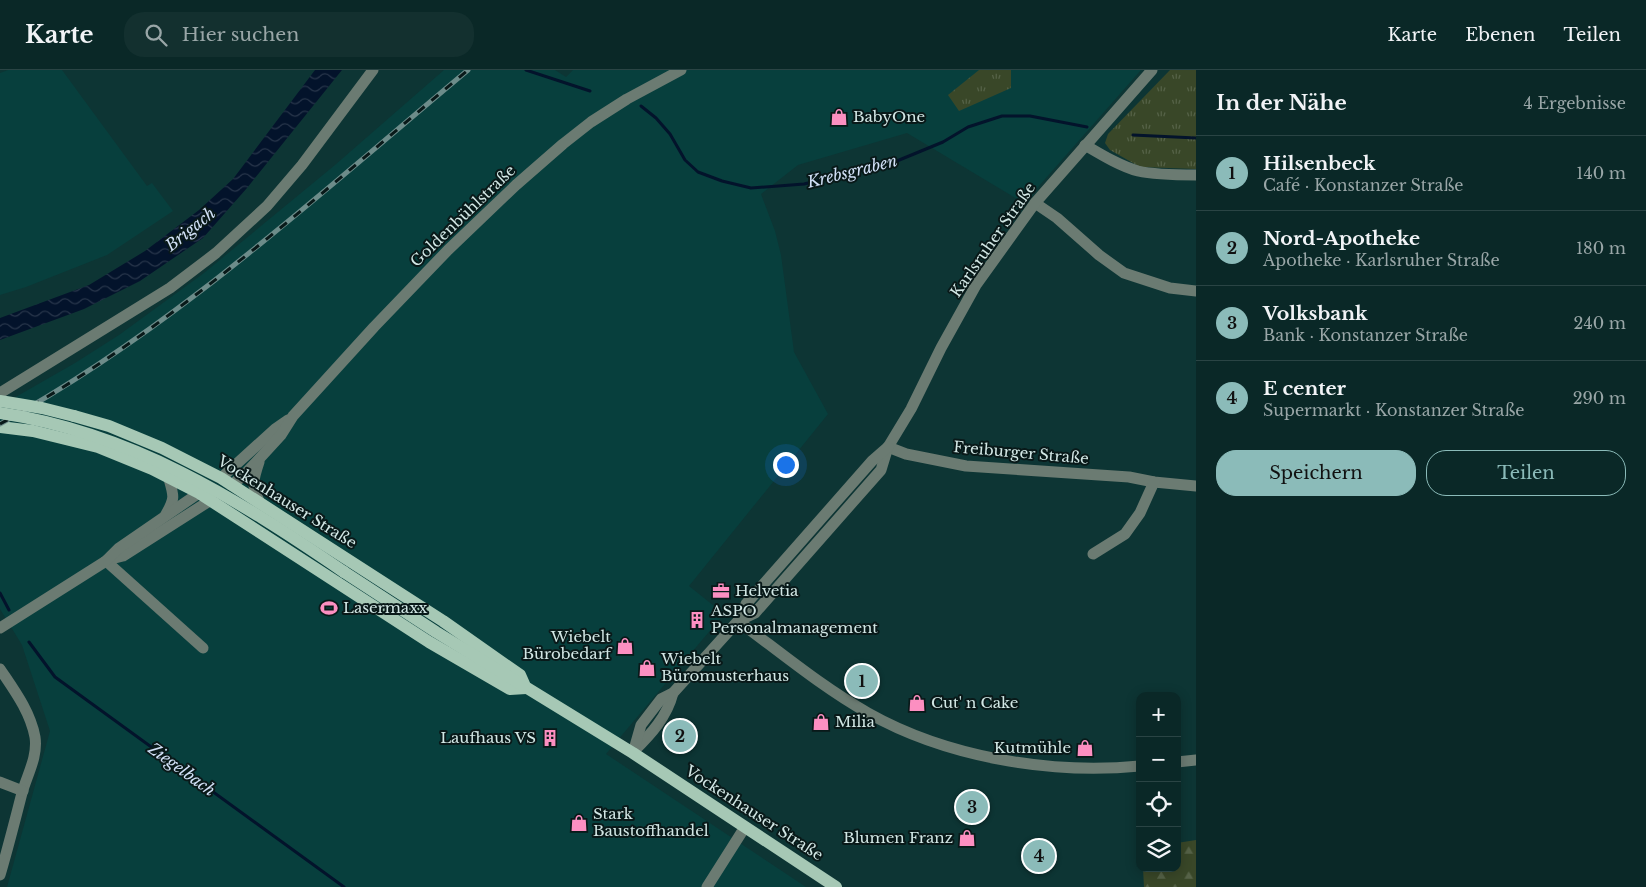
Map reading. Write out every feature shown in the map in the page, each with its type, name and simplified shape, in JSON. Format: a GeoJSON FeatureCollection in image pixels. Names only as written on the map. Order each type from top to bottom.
{"type":"FeatureCollection","features":[{"type":"Feature","properties":{"kind":"main road","name":"Vockenhauser Straße"},"geometry":{"type":"LineString","coordinates":[[0,402],[42,408],[109,426],[153,444],[226,481],[459,632],[520,675],[526,688]]}},
{"type":"Feature","properties":{"kind":"main road","name":"Vockenhauser Straße"},"geometry":{"type":"LineString","coordinates":[[0,413],[48,422],[98,436],[164,463],[216,490],[303,544],[436,632],[633,753],[836,887]]}},
{"type":"Feature","properties":{"kind":"main road","name":"Vockenhauser Straße"},"geometry":{"type":"LineString","coordinates":[[0,427],[68,439],[98,447],[152,469],[169,479],[199,492],[429,642],[510,688],[526,688]]}},
{"type":"Feature","properties":{"kind":"street"},"geometry":{"type":"LineString","coordinates":[[0,393],[170,288],[216,253],[267,206],[302,165],[373,70]]}},
{"type":"Feature","properties":{"kind":"street","name":"Goldenbühlstraße"},"geometry":{"type":"LineString","coordinates":[[226,481],[242,477],[281,435],[293,416],[374,327],[448,250],[516,186],[591,122],[627,99],[681,70]]}},
{"type":"Feature","properties":{"kind":"street","name":"Karlsruher Straße"},"geometry":{"type":"LineString","coordinates":[[633,753],[653,733],[670,706],[673,693],[738,621],[746,604],[872,461],[888,447],[976,285],[1035,203],[1152,70]]}},
{"type":"Feature","properties":{"kind":"street"},"geometry":{"type":"LineString","coordinates":[[1085,145],[1103,156],[1138,171],[1196,175]]}},
{"type":"Feature","properties":{"kind":"street"},"geometry":{"type":"LineString","coordinates":[[1035,203],[1057,218],[1124,274],[1170,288],[1196,291]]}},
{"type":"Feature","properties":{"kind":"street","name":"Goldenbühlstraße"},"geometry":{"type":"LineString","coordinates":[[226,481],[275,429],[293,416]]}},
{"type":"Feature","properties":{"kind":"street","name":"Freiburger Straße"},"geometry":{"type":"LineString","coordinates":[[888,447],[906,454],[966,466],[1129,477],[1154,482],[1196,486]]}},
{"type":"Feature","properties":{"kind":"street"},"geometry":{"type":"LineString","coordinates":[[260,458],[253,483],[254,492],[260,503]]}},
{"type":"Feature","properties":{"kind":"street"},"geometry":{"type":"LineString","coordinates":[[165,516],[173,502],[174,494],[169,479]]}},
{"type":"Feature","properties":{"kind":"street"},"geometry":{"type":"LineString","coordinates":[[1093,554],[1125,534],[1140,513],[1154,482]]}},
{"type":"Feature","properties":{"kind":"street"},"geometry":{"type":"LineString","coordinates":[[0,628],[106,561],[119,548],[199,492]]}},
{"type":"Feature","properties":{"kind":"street"},"geometry":{"type":"LineString","coordinates":[[106,561],[123,556],[211,500]]}},
{"type":"Feature","properties":{"kind":"street"},"geometry":{"type":"LineString","coordinates":[[106,561],[203,648]]}},
{"type":"Feature","properties":{"kind":"street"},"geometry":{"type":"LineString","coordinates":[[738,621],[814,678],[866,712],[922,738],[972,753],[1031,765],[1091,768],[1136,766]]}},
{"type":"Feature","properties":{"kind":"street"},"geometry":{"type":"LineString","coordinates":[[0,669],[23,705],[35,739],[34,760],[23,790],[0,875]]}},
{"type":"Feature","properties":{"kind":"street"},"geometry":{"type":"LineString","coordinates":[[1181,762],[1196,760]]}},
{"type":"Feature","properties":{"kind":"street"},"geometry":{"type":"LineString","coordinates":[[0,782],[23,790]]}},
{"type":"Feature","properties":{"kind":"street"},"geometry":{"type":"LineString","coordinates":[[707,887],[745,827]]}},
{"type":"Feature","properties":{"kind":"shaded area"},"geometry":{"type":"Polygon","coordinates":[[[8,70],[62,70],[147,186],[152,183],[173,211],[107,255],[26,287],[0,295],[0,73],[8,70]]]}},
{"type":"Feature","properties":{"kind":"shaded area"},"geometry":{"type":"Polygon","coordinates":[[[444,70],[555,70],[566,77],[573,70],[1141,70],[1024,203],[907,133],[798,165],[761,194],[775,231],[781,255],[794,352],[828,414],[689,586],[724,614],[606,754],[806,887],[7,887],[50,731],[22,645],[0,609],[0,406],[75,363],[119,335],[204,273],[335,165],[444,70]]]}},
{"type":"Feature","properties":{"kind":"green space"},"geometry":{"type":"Polygon","coordinates":[[[979,70],[1011,70],[1011,88],[959,111],[948,95],[979,70]]]}},
{"type":"Feature","properties":{"kind":"green space"},"geometry":{"type":"Polygon","coordinates":[[[1170,70],[1196,70],[1196,169],[1140,167],[1110,150],[1105,143],[1108,134],[1170,70]]]}},
{"type":"Feature","properties":{"kind":"green space"},"geometry":{"type":"Polygon","coordinates":[[[1196,840],[1196,887],[1144,887],[1143,872],[1181,872],[1181,842],[1196,840]]]}},
{"type":"Feature","properties":{"kind":"water","name":"Brigach"},"geometry":{"type":"Polygon","coordinates":[[[315,70],[342,70],[247,188],[203,238],[140,281],[84,309],[0,340],[0,318],[89,285],[145,251],[199,210],[233,179],[315,70]]]}},
{"type":"Feature","properties":{"kind":"waterway","name":"Krebsgraben"},"geometry":{"type":"LineString","coordinates":[[526,70],[590,91]]}},
{"type":"Feature","properties":{"kind":"waterway","name":"Krebsgraben"},"geometry":{"type":"LineString","coordinates":[[641,106],[656,118],[670,134],[685,160],[698,172],[722,181],[751,188],[804,184],[892,163],[943,142],[968,127],[1002,116],[1030,116],[1087,127]]}},
{"type":"Feature","properties":{"kind":"waterway","name":"Krebsgraben"},"geometry":{"type":"LineString","coordinates":[[1133,135],[1196,138]]}},
{"type":"Feature","properties":{"kind":"waterway","name":"Ziegelbach"},"geometry":{"type":"LineString","coordinates":[[0,593],[9,610]]}},
{"type":"Feature","properties":{"kind":"waterway","name":"Ziegelbach"},"geometry":{"type":"LineString","coordinates":[[29,642],[55,677],[344,887]]}},
{"type":"Feature","properties":{"kind":"railway"},"geometry":{"type":"LineString","coordinates":[[0,424],[63,387],[125,347],[184,304],[242,259],[468,70]]}},
{"type":"Feature","properties":{"kind":"place","name":"BabyOne"},"geometry":{"type":"Point","coordinates":[839,117]}},
{"type":"Feature","properties":{"kind":"place","name":"Helvetia"},"geometry":{"type":"Point","coordinates":[721,591]}},
{"type":"Feature","properties":{"kind":"place","name":"Lasermaxx"},"geometry":{"type":"Point","coordinates":[329,608]}},
{"type":"Feature","properties":{"kind":"place","name":"ASPO Personalmanagement"},"geometry":{"type":"Point","coordinates":[697,620]}},
{"type":"Feature","properties":{"kind":"place","name":"Wiebelt Bürobedarf"},"geometry":{"type":"Point","coordinates":[625,646]}},
{"type":"Feature","properties":{"kind":"place","name":"Wiebelt Büromusterhaus"},"geometry":{"type":"Point","coordinates":[647,668]}},
{"type":"Feature","properties":{"kind":"place","name":"Hilsenbeck"},"geometry":{"type":"Point","coordinates":[862,681]}},
{"type":"Feature","properties":{"kind":"place","name":"Cut' n Cake"},"geometry":{"type":"Point","coordinates":[917,703]}},
{"type":"Feature","properties":{"kind":"place","name":"Milia"},"geometry":{"type":"Point","coordinates":[821,722]}},
{"type":"Feature","properties":{"kind":"place","name":"Nord-Apotheke"},"geometry":{"type":"Point","coordinates":[680,736]}},
{"type":"Feature","properties":{"kind":"place","name":"Laufhaus VS"},"geometry":{"type":"Point","coordinates":[550,738]}},
{"type":"Feature","properties":{"kind":"place","name":"Kutmühle"},"geometry":{"type":"Point","coordinates":[1085,748]}},
{"type":"Feature","properties":{"kind":"place","name":"Volksbank"},"geometry":{"type":"Point","coordinates":[972,807]}},
{"type":"Feature","properties":{"kind":"place","name":"Stark Baustoffhandel"},"geometry":{"type":"Point","coordinates":[579,823]}},
{"type":"Feature","properties":{"kind":"place","name":"Blumen Franz"},"geometry":{"type":"Point","coordinates":[967,838]}},
{"type":"Feature","properties":{"kind":"place","name":"E center"},"geometry":{"type":"Point","coordinates":[1039,856]}}]}
